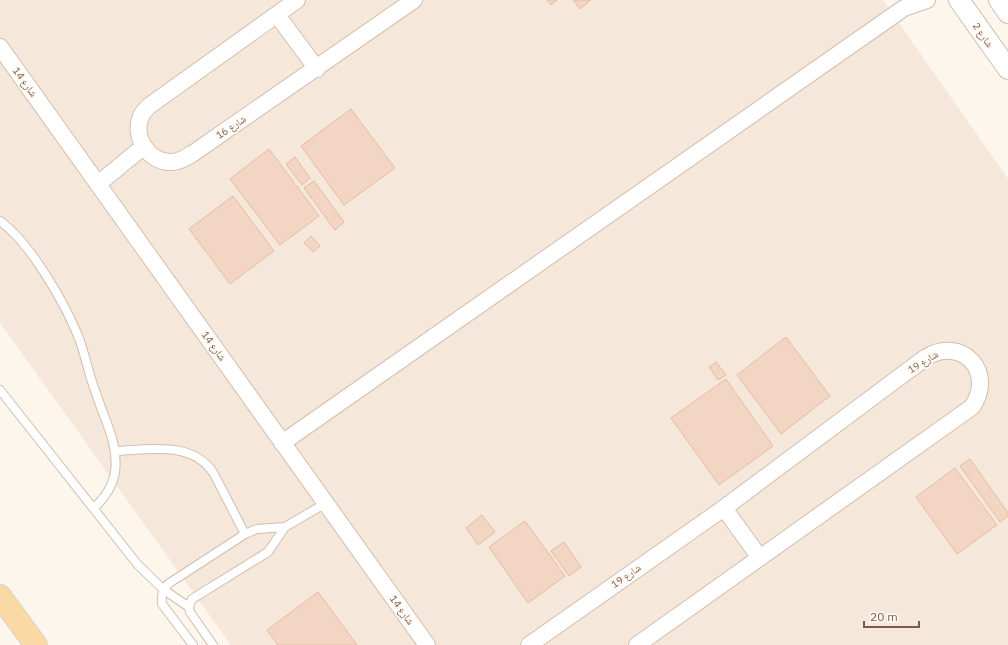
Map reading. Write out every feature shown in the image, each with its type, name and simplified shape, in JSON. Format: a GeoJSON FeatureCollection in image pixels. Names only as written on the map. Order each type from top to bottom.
{"type":"FeatureCollection","features":[{"type":"Feature","properties":{"kind":"main road"},"geometry":{"type":"LineString","coordinates":[[0,596],[36,645]]}},
{"type":"Feature","properties":{"kind":"street"},"geometry":{"type":"LineString","coordinates":[[98,184],[143,147],[139,136],[138,126],[141,115],[149,106],[297,0]]}},
{"type":"Feature","properties":{"kind":"street","name":"شارع 16"},"geometry":{"type":"LineString","coordinates":[[143,147],[151,155],[161,160],[172,162],[182,160],[317,69],[414,0]]}},
{"type":"Feature","properties":{"kind":"street"},"geometry":{"type":"LineString","coordinates":[[282,442],[906,4],[927,0]]}},
{"type":"Feature","properties":{"kind":"street","name":"شارع 2"},"geometry":{"type":"LineString","coordinates":[[959,0],[1008,69]]}},
{"type":"Feature","properties":{"kind":"street"},"geometry":{"type":"LineString","coordinates":[[999,0],[1008,13]]}},
{"type":"Feature","properties":{"kind":"street"},"geometry":{"type":"LineString","coordinates":[[277,15],[317,69]]}},
{"type":"Feature","properties":{"kind":"street","name":"شارع 14"},"geometry":{"type":"LineString","coordinates":[[0,47],[427,645]]}},
{"type":"Feature","properties":{"kind":"street","name":"شارع 19"},"geometry":{"type":"LineString","coordinates":[[529,645],[724,508],[934,353],[944,350],[954,350],[972,360],[979,374],[981,389],[978,399],[972,407],[637,645]]}},
{"type":"Feature","properties":{"kind":"street"},"geometry":{"type":"LineString","coordinates":[[724,508],[760,558]]}},
{"type":"Feature","properties":{"kind":"lane"},"geometry":{"type":"LineString","coordinates":[[0,220],[9,227],[27,248],[48,276],[65,306],[80,342],[89,375],[110,433],[115,451],[115,472],[109,492],[94,508]]}},
{"type":"Feature","properties":{"kind":"lane"},"geometry":{"type":"LineString","coordinates":[[0,390],[138,564],[164,590],[189,607],[192,616],[213,645]]}},
{"type":"Feature","properties":{"kind":"lane"},"geometry":{"type":"LineString","coordinates":[[115,451],[182,450],[201,458],[214,474],[245,534]]}},
{"type":"Feature","properties":{"kind":"lane"},"geometry":{"type":"LineString","coordinates":[[193,645],[162,604],[161,597],[168,584],[245,534],[257,529],[285,527],[326,504]]}},
{"type":"Feature","properties":{"kind":"lane"},"geometry":{"type":"LineString","coordinates":[[189,607],[192,599],[196,595],[268,552],[285,527]]}},
{"type":"Feature","properties":{"kind":"shaded area"},"geometry":{"type":"Polygon","coordinates":[[[0,0],[883,0],[1008,179],[1008,645],[231,645],[0,323],[0,0]]]}},
{"type":"Feature","properties":{"kind":"building"},"geometry":{"type":"Polygon","coordinates":[[[547,0],[557,0],[551,5],[547,0]]]}},
{"type":"Feature","properties":{"kind":"building"},"geometry":{"type":"Polygon","coordinates":[[[573,0],[591,0],[580,9],[573,0]]]}},
{"type":"Feature","properties":{"kind":"building"},"geometry":{"type":"Polygon","coordinates":[[[351,109],[395,168],[344,205],[301,146],[351,109]]]}},
{"type":"Feature","properties":{"kind":"building"},"geometry":{"type":"Polygon","coordinates":[[[269,149],[319,216],[280,245],[230,179],[269,149]]]}},
{"type":"Feature","properties":{"kind":"building"},"geometry":{"type":"Polygon","coordinates":[[[295,157],[310,178],[302,185],[286,164],[295,157]]]}},
{"type":"Feature","properties":{"kind":"building"},"geometry":{"type":"Polygon","coordinates":[[[314,181],[344,222],[335,230],[304,188],[314,181]]]}},
{"type":"Feature","properties":{"kind":"building"},"geometry":{"type":"Polygon","coordinates":[[[233,196],[274,251],[230,284],[189,229],[233,196]]]}},
{"type":"Feature","properties":{"kind":"building"},"geometry":{"type":"Polygon","coordinates":[[[311,236],[320,246],[313,252],[304,243],[311,236]]]}},
{"type":"Feature","properties":{"kind":"building"},"geometry":{"type":"Polygon","coordinates":[[[786,337],[830,396],[781,434],[737,375],[786,337]]]}},
{"type":"Feature","properties":{"kind":"building"},"geometry":{"type":"Polygon","coordinates":[[[716,362],[726,375],[718,380],[709,367],[716,362]]]}},
{"type":"Feature","properties":{"kind":"building"},"geometry":{"type":"Polygon","coordinates":[[[726,379],[773,446],[719,485],[671,418],[726,379]]]}},
{"type":"Feature","properties":{"kind":"building"},"geometry":{"type":"Polygon","coordinates":[[[970,459],[1008,513],[1008,516],[1000,522],[960,466],[970,459]]]}},
{"type":"Feature","properties":{"kind":"building"},"geometry":{"type":"Polygon","coordinates":[[[955,468],[997,525],[957,554],[916,497],[955,468]]]}},
{"type":"Feature","properties":{"kind":"building"},"geometry":{"type":"Polygon","coordinates":[[[482,515],[495,532],[478,545],[466,528],[482,515]]]}},
{"type":"Feature","properties":{"kind":"building"},"geometry":{"type":"Polygon","coordinates":[[[525,521],[565,576],[528,603],[489,547],[525,521]]]}},
{"type":"Feature","properties":{"kind":"building"},"geometry":{"type":"Polygon","coordinates":[[[564,542],[581,567],[569,576],[551,551],[564,542]]]}},
{"type":"Feature","properties":{"kind":"building"},"geometry":{"type":"Polygon","coordinates":[[[318,592],[357,645],[278,645],[267,630],[318,592]]]}}]}
